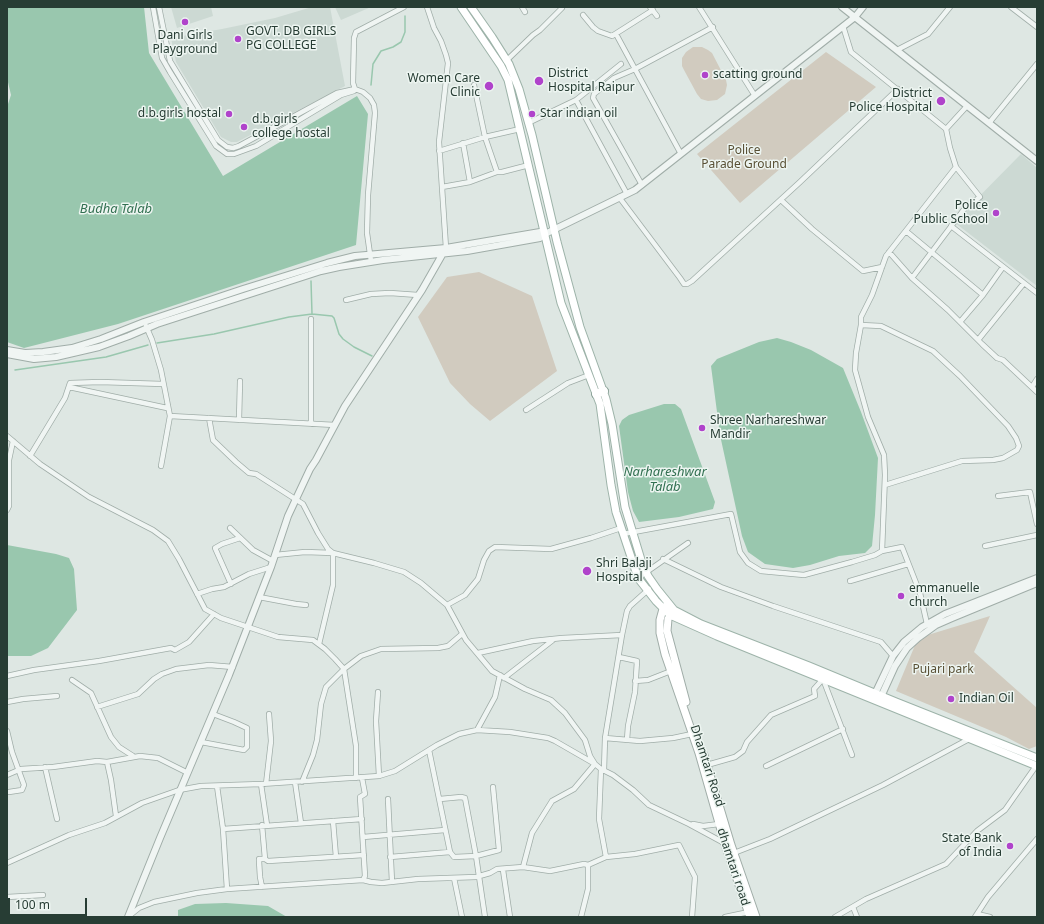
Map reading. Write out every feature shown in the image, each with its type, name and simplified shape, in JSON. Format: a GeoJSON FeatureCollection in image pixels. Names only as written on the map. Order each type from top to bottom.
{"type":"FeatureCollection","features":[{"type":"Feature","properties":{"kind":"main road"},"geometry":{"type":"LineString","coordinates":[[461,7],[501,66],[508,80],[529,165],[550,261],[562,303],[589,375],[600,392],[600,404],[613,498],[622,531],[638,578],[647,590],[664,609],[809,666],[969,739],[1037,763]]}},
{"type":"Feature","properties":{"kind":"main road"},"geometry":{"type":"LineString","coordinates":[[471,7],[492,37],[506,61],[519,89],[554,230],[580,326],[600,392],[612,424],[625,507],[632,532],[646,572],[668,603],[672,612],[717,636],[823,679],[877,698],[1037,763]]}},
{"type":"Feature","properties":{"kind":"main road"},"geometry":{"type":"LineString","coordinates":[[664,609],[668,603]]}},
{"type":"Feature","properties":{"kind":"main road","name":"dhamtari road"},"geometry":{"type":"LineString","coordinates":[[664,609],[660,620],[660,633],[719,824],[728,845],[752,914]]}},
{"type":"Feature","properties":{"kind":"main road","name":"Dhamtari Road"},"geometry":{"type":"LineString","coordinates":[[672,612],[667,625],[667,636],[707,765],[728,845],[734,853],[752,914]]}},
{"type":"Feature","properties":{"kind":"street"},"geometry":{"type":"LineString","coordinates":[[153,7],[162,58],[216,146],[227,154],[234,154],[256,146],[341,95],[351,92],[363,92]]}},
{"type":"Feature","properties":{"kind":"street"},"geometry":{"type":"LineString","coordinates":[[159,7],[170,61],[218,140],[227,147],[233,148],[239,146],[337,92],[355,89],[363,92],[370,98],[374,105],[375,113],[366,233],[371,258]]}},
{"type":"Feature","properties":{"kind":"street"},"geometry":{"type":"LineString","coordinates":[[355,89],[353,83],[354,38],[356,32],[404,7]]}},
{"type":"Feature","properties":{"kind":"street"},"geometry":{"type":"LineString","coordinates":[[129,917],[160,838],[233,667],[271,567],[288,516],[296,498],[310,469],[345,406],[445,251],[439,151],[440,128],[448,63],[442,41],[434,28],[427,7]]}},
{"type":"Feature","properties":{"kind":"street"},"geometry":{"type":"LineString","coordinates":[[522,7],[525,12]]}},
{"type":"Feature","properties":{"kind":"street"},"geometry":{"type":"LineString","coordinates":[[506,61],[540,30],[562,8],[561,7]]}},
{"type":"Feature","properties":{"kind":"street"},"geometry":{"type":"LineString","coordinates":[[699,7],[755,96]]}},
{"type":"Feature","properties":{"kind":"street"},"geometry":{"type":"LineString","coordinates":[[842,7],[1037,161]]}},
{"type":"Feature","properties":{"kind":"street"},"geometry":{"type":"LineString","coordinates":[[7,350],[25,353],[72,348],[146,325],[327,263],[355,256],[371,258],[445,251],[540,232],[545,234],[635,190],[855,17],[863,7]]}},
{"type":"Feature","properties":{"kind":"street"},"geometry":{"type":"LineString","coordinates":[[897,50],[928,34],[950,7]]}},
{"type":"Feature","properties":{"kind":"street"},"geometry":{"type":"LineString","coordinates":[[1011,7],[1037,27]]}},
{"type":"Feature","properties":{"kind":"street"},"geometry":{"type":"LineString","coordinates":[[583,15],[598,31],[612,36],[652,9],[657,16]]}},
{"type":"Feature","properties":{"kind":"street"},"geometry":{"type":"LineString","coordinates":[[843,26],[851,52],[946,128],[956,167],[980,196],[965,208],[912,278]]}},
{"type":"Feature","properties":{"kind":"street"},"geometry":{"type":"LineString","coordinates":[[642,185],[593,98],[594,94],[598,89],[614,78],[713,27]]}},
{"type":"Feature","properties":{"kind":"street"},"geometry":{"type":"LineString","coordinates":[[616,34],[681,154]]}},
{"type":"Feature","properties":{"kind":"street"},"geometry":{"type":"LineString","coordinates":[[528,123],[576,100],[621,64]]}},
{"type":"Feature","properties":{"kind":"street"},"geometry":{"type":"LineString","coordinates":[[989,123],[1037,64]]}},
{"type":"Feature","properties":{"kind":"street"},"geometry":{"type":"LineString","coordinates":[[474,85],[485,137],[497,172]]}},
{"type":"Feature","properties":{"kind":"street"},"geometry":{"type":"LineString","coordinates":[[619,197],[684,284],[687,284],[781,200],[898,89]]}},
{"type":"Feature","properties":{"kind":"street"},"geometry":{"type":"LineString","coordinates":[[576,100],[627,194]]}},
{"type":"Feature","properties":{"kind":"street"},"geometry":{"type":"LineString","coordinates":[[946,128],[967,106]]}},
{"type":"Feature","properties":{"kind":"street"},"geometry":{"type":"LineString","coordinates":[[439,151],[485,137],[520,129]]}},
{"type":"Feature","properties":{"kind":"street"},"geometry":{"type":"LineString","coordinates":[[463,143],[470,182]]}},
{"type":"Feature","properties":{"kind":"street"},"geometry":{"type":"LineString","coordinates":[[442,187],[470,182],[497,172],[529,165]]}},
{"type":"Feature","properties":{"kind":"street"},"geometry":{"type":"LineString","coordinates":[[882,551],[885,485],[884,455],[868,417],[856,370],[856,353],[861,326],[861,317],[872,295],[886,256],[956,167]]}},
{"type":"Feature","properties":{"kind":"street"},"geometry":{"type":"LineString","coordinates":[[781,200],[812,229],[863,271],[882,267]]}},
{"type":"Feature","properties":{"kind":"street"},"geometry":{"type":"LineString","coordinates":[[951,226],[1037,293]]}},
{"type":"Feature","properties":{"kind":"street"},"geometry":{"type":"LineString","coordinates":[[906,231],[984,295]]}},
{"type":"Feature","properties":{"kind":"street"},"geometry":{"type":"LineString","coordinates":[[889,252],[912,278],[997,358],[1003,360],[1037,392]]}},
{"type":"Feature","properties":{"kind":"street"},"geometry":{"type":"LineString","coordinates":[[960,322],[984,295],[1003,267]]}},
{"type":"Feature","properties":{"kind":"street"},"geometry":{"type":"LineString","coordinates":[[978,340],[1024,283]]}},
{"type":"Feature","properties":{"kind":"street"},"geometry":{"type":"LineString","coordinates":[[346,300],[371,294],[390,293],[418,295]]}},
{"type":"Feature","properties":{"kind":"street"},"geometry":{"type":"LineString","coordinates":[[311,319],[311,424]]}},
{"type":"Feature","properties":{"kind":"street"},"geometry":{"type":"LineString","coordinates":[[7,354],[34,358],[56,357],[98,347],[129,336],[146,325]]}},
{"type":"Feature","properties":{"kind":"street"},"geometry":{"type":"LineString","coordinates":[[146,325],[159,364],[167,408],[170,416],[161,466]]}},
{"type":"Feature","properties":{"kind":"street"},"geometry":{"type":"LineString","coordinates":[[861,326],[881,326],[932,351],[960,376],[1008,426],[1016,438],[1019,446],[1018,450],[1003,458],[993,460],[962,461],[885,485]]}},
{"type":"Feature","properties":{"kind":"street"},"geometry":{"type":"LineString","coordinates":[[526,410],[568,383],[589,375]]}},
{"type":"Feature","properties":{"kind":"street"},"geometry":{"type":"LineString","coordinates":[[1032,387],[1037,379]]}},
{"type":"Feature","properties":{"kind":"street"},"geometry":{"type":"LineString","coordinates":[[239,420],[240,381]]}},
{"type":"Feature","properties":{"kind":"street"},"geometry":{"type":"LineString","coordinates":[[30,456],[65,398],[70,383],[100,382],[163,384]]}},
{"type":"Feature","properties":{"kind":"street"},"geometry":{"type":"LineString","coordinates":[[69,387],[167,408]]}},
{"type":"Feature","properties":{"kind":"street"},"geometry":{"type":"LineString","coordinates":[[170,416],[335,425]]}},
{"type":"Feature","properties":{"kind":"street"},"geometry":{"type":"LineString","coordinates":[[209,418],[213,440],[249,473],[256,474],[296,498],[303,504],[328,550],[333,554]]}},
{"type":"Feature","properties":{"kind":"street"},"geometry":{"type":"LineString","coordinates":[[7,436],[40,464],[89,497],[153,530],[168,541],[180,559],[205,609],[221,618],[278,637],[313,640],[335,659],[344,669],[356,746],[356,778]]}},
{"type":"Feature","properties":{"kind":"street"},"geometry":{"type":"LineString","coordinates":[[7,510],[9,506],[8,460],[13,441]]}},
{"type":"Feature","properties":{"kind":"street"},"geometry":{"type":"LineString","coordinates":[[998,496],[1030,492],[1037,524]]}},
{"type":"Feature","properties":{"kind":"street"},"geometry":{"type":"LineString","coordinates":[[447,605],[466,595],[478,579],[484,560],[489,551],[495,547],[551,549],[622,531],[632,532],[731,514],[740,552],[748,562],[761,571],[804,575],[875,555],[882,551],[902,547],[920,593],[927,624]]}},
{"type":"Feature","properties":{"kind":"street"},"geometry":{"type":"LineString","coordinates":[[230,528],[253,550],[274,558],[305,552],[333,554],[374,563],[404,572],[433,592],[447,605],[466,640],[492,671],[551,700],[565,713],[585,740],[590,756],[595,764]]}},
{"type":"Feature","properties":{"kind":"street"},"geometry":{"type":"LineString","coordinates":[[985,546],[1037,535]]}},
{"type":"Feature","properties":{"kind":"street"},"geometry":{"type":"LineString","coordinates":[[231,584],[215,548],[240,538]]}},
{"type":"Feature","properties":{"kind":"street"},"geometry":{"type":"LineString","coordinates":[[638,578],[663,559],[688,543]]}},
{"type":"Feature","properties":{"kind":"street"},"geometry":{"type":"LineString","coordinates":[[319,644],[333,585],[333,554]]}},
{"type":"Feature","properties":{"kind":"street"},"geometry":{"type":"LineString","coordinates":[[663,559],[679,568],[698,575],[729,590],[882,642],[893,656]]}},
{"type":"Feature","properties":{"kind":"street"},"geometry":{"type":"LineString","coordinates":[[850,581],[908,564]]}},
{"type":"Feature","properties":{"kind":"street"},"geometry":{"type":"LineString","coordinates":[[198,594],[231,584],[249,574],[271,567]]}},
{"type":"Feature","properties":{"kind":"street"},"geometry":{"type":"LineString","coordinates":[[877,698],[893,656],[908,637],[945,614],[1037,578]]}},
{"type":"Feature","properties":{"kind":"street"},"geometry":{"type":"LineString","coordinates":[[877,698],[895,666],[908,648],[929,630],[956,616],[1037,583]]}},
{"type":"Feature","properties":{"kind":"street"},"geometry":{"type":"LineString","coordinates":[[606,857],[599,819],[602,770],[622,635],[627,611],[630,606],[654,585]]}},
{"type":"Feature","properties":{"kind":"street"},"geometry":{"type":"LineString","coordinates":[[259,597],[306,605]]}},
{"type":"Feature","properties":{"kind":"street"},"geometry":{"type":"LineString","coordinates":[[7,676],[34,670],[99,661],[171,648],[175,650],[189,642],[214,614]]}},
{"type":"Feature","properties":{"kind":"street"},"geometry":{"type":"LineString","coordinates":[[302,782],[313,755],[317,740],[321,704],[326,687],[344,669],[361,656],[381,649],[438,648],[448,646],[462,634]]}},
{"type":"Feature","properties":{"kind":"street"},"geometry":{"type":"LineString","coordinates":[[478,653],[533,641],[622,635]]}},
{"type":"Feature","properties":{"kind":"street"},"geometry":{"type":"LineString","coordinates":[[477,730],[496,697],[502,677],[555,639]]}},
{"type":"Feature","properties":{"kind":"street"},"geometry":{"type":"LineString","coordinates":[[619,657],[637,661],[627,740]]}},
{"type":"Feature","properties":{"kind":"street"},"geometry":{"type":"LineString","coordinates":[[97,708],[138,694],[154,679],[162,674],[176,669],[209,665],[233,667]]}},
{"type":"Feature","properties":{"kind":"street"},"geometry":{"type":"LineString","coordinates":[[635,681],[648,680],[671,670]]}},
{"type":"Feature","properties":{"kind":"street"},"geometry":{"type":"LineString","coordinates":[[707,765],[735,757],[743,751],[747,742],[771,715],[815,696],[814,689],[823,679],[852,755]]}},
{"type":"Feature","properties":{"kind":"street"},"geometry":{"type":"LineString","coordinates":[[72,680],[90,693],[111,737],[119,747],[133,756]]}},
{"type":"Feature","properties":{"kind":"street"},"geometry":{"type":"LineString","coordinates":[[378,692],[376,722],[379,776]]}},
{"type":"Feature","properties":{"kind":"street"},"geometry":{"type":"LineString","coordinates":[[7,702],[57,696]]}},
{"type":"Feature","properties":{"kind":"street"},"geometry":{"type":"LineString","coordinates":[[201,742],[244,750],[247,747],[247,728],[213,714]]}},
{"type":"Feature","properties":{"kind":"street"},"geometry":{"type":"LineString","coordinates":[[265,859],[263,784],[271,741],[269,714]]}},
{"type":"Feature","properties":{"kind":"street"},"geometry":{"type":"LineString","coordinates":[[766,766],[843,729]]}},
{"type":"Feature","properties":{"kind":"street"},"geometry":{"type":"LineString","coordinates":[[7,863],[69,835],[105,823],[137,805],[181,789],[201,786],[302,782],[379,776],[396,771],[429,750],[459,734],[477,730],[510,732],[548,738],[566,746],[602,770],[613,774],[649,805],[728,845]]}},
{"type":"Feature","properties":{"kind":"street"},"geometry":{"type":"LineString","coordinates":[[7,731],[12,752],[24,785],[22,790],[9,792]]}},
{"type":"Feature","properties":{"kind":"street"},"geometry":{"type":"LineString","coordinates":[[606,738],[640,741],[673,738],[692,734]]}},
{"type":"Feature","properties":{"kind":"street"},"geometry":{"type":"LineString","coordinates":[[734,853],[770,839],[882,785],[969,739]]}},
{"type":"Feature","properties":{"kind":"street"},"geometry":{"type":"LineString","coordinates":[[429,750],[450,852],[454,857],[476,856],[499,850],[493,787]]}},
{"type":"Feature","properties":{"kind":"street"},"geometry":{"type":"LineString","coordinates":[[7,775],[19,770],[97,761],[107,762],[133,756],[158,758],[188,773]]}},
{"type":"Feature","properties":{"kind":"street"},"geometry":{"type":"LineString","coordinates":[[107,762],[116,816]]}},
{"type":"Feature","properties":{"kind":"street"},"geometry":{"type":"LineString","coordinates":[[835,917],[866,899],[946,864],[977,831],[1005,810],[1037,763]]}},
{"type":"Feature","properties":{"kind":"street"},"geometry":{"type":"LineString","coordinates":[[523,867],[532,833],[552,801],[574,789],[595,764]]}},
{"type":"Feature","properties":{"kind":"street"},"geometry":{"type":"LineString","coordinates":[[45,767],[57,819]]}},
{"type":"Feature","properties":{"kind":"street"},"geometry":{"type":"LineString","coordinates":[[362,778],[365,794],[360,797],[365,876],[363,880]]}},
{"type":"Feature","properties":{"kind":"street"},"geometry":{"type":"LineString","coordinates":[[295,782],[301,823]]}},
{"type":"Feature","properties":{"kind":"street"},"geometry":{"type":"LineString","coordinates":[[217,786],[223,829],[227,889]]}},
{"type":"Feature","properties":{"kind":"street"},"geometry":{"type":"LineString","coordinates":[[440,799],[465,798],[476,856],[485,917]]}},
{"type":"Feature","properties":{"kind":"street"},"geometry":{"type":"LineString","coordinates":[[388,799],[392,882]]}},
{"type":"Feature","properties":{"kind":"street"},"geometry":{"type":"LineString","coordinates":[[223,829],[362,819]]}},
{"type":"Feature","properties":{"kind":"street"},"geometry":{"type":"LineString","coordinates":[[333,821],[336,857]]}},
{"type":"Feature","properties":{"kind":"street"},"geometry":{"type":"LineString","coordinates":[[689,824],[703,826],[719,824]]}},
{"type":"Feature","properties":{"kind":"street"},"geometry":{"type":"LineString","coordinates":[[363,837],[445,830]]}},
{"type":"Feature","properties":{"kind":"street"},"geometry":{"type":"LineString","coordinates":[[990,917],[976,916],[988,897],[1037,839]]}},
{"type":"Feature","properties":{"kind":"street"},"geometry":{"type":"LineString","coordinates":[[129,917],[139,908],[154,902],[197,893],[227,889],[363,880],[371,882],[392,882],[418,879],[454,878],[479,876],[497,869],[503,870],[523,867],[550,871],[588,864],[606,857],[635,854],[679,844],[695,877],[692,917]]}},
{"type":"Feature","properties":{"kind":"street"},"geometry":{"type":"LineString","coordinates":[[390,857],[450,852]]}},
{"type":"Feature","properties":{"kind":"street"},"geometry":{"type":"LineString","coordinates":[[262,887],[259,859],[265,859],[268,862],[364,855]]}},
{"type":"Feature","properties":{"kind":"street"},"geometry":{"type":"LineString","coordinates":[[582,917],[588,889],[588,864]]}},
{"type":"Feature","properties":{"kind":"street"},"geometry":{"type":"LineString","coordinates":[[503,870],[510,917]]}},
{"type":"Feature","properties":{"kind":"street"},"geometry":{"type":"LineString","coordinates":[[454,878],[462,917]]}},
{"type":"Feature","properties":{"kind":"street"},"geometry":{"type":"LineString","coordinates":[[7,897],[43,895]]}},
{"type":"Feature","properties":{"kind":"street"},"geometry":{"type":"LineString","coordinates":[[853,906],[857,917]]}},
{"type":"Feature","properties":{"kind":"street"},"geometry":{"type":"LineString","coordinates":[[725,917],[752,914]]}},
{"type":"Feature","properties":{"kind":"shaded area","name":"Dani Girls Playground"},"geometry":{"type":"Polygon","coordinates":[[[171,7],[211,7],[213,16],[177,28],[171,7]]]}},
{"type":"Feature","properties":{"kind":"shaded area"},"geometry":{"type":"Polygon","coordinates":[[[312,7],[330,7],[345,86],[237,142],[231,142],[221,137],[176,62],[171,38],[275,18],[312,7]]]}},
{"type":"Feature","properties":{"kind":"shaded area"},"geometry":{"type":"Polygon","coordinates":[[[335,7],[371,7],[341,20],[335,7]]]}},
{"type":"Feature","properties":{"kind":"shaded area","name":"Police Public School"},"geometry":{"type":"Polygon","coordinates":[[[1021,154],[1037,168],[1037,286],[954,222],[1021,154]]]}},
{"type":"Feature","properties":{"kind":"green space","name":"scatting ground"},"geometry":{"type":"Polygon","coordinates":[[[693,47],[702,47],[712,53],[726,80],[727,85],[725,94],[717,100],[708,101],[701,99],[682,66],[682,58],[686,52],[693,47]]]}},
{"type":"Feature","properties":{"kind":"green space","name":"Police Parade Ground"},"geometry":{"type":"Polygon","coordinates":[[[826,52],[876,87],[740,203],[697,154],[826,52]]]}},
{"type":"Feature","properties":{"kind":"green space"},"geometry":{"type":"Polygon","coordinates":[[[479,272],[532,296],[557,371],[490,421],[470,404],[450,383],[418,317],[447,277],[479,272]]]}},
{"type":"Feature","properties":{"kind":"green space","name":"Pujari park"},"geometry":{"type":"Polygon","coordinates":[[[990,616],[974,652],[1037,708],[1037,746],[1029,749],[1006,737],[896,691],[918,638],[990,616]]]}},
{"type":"Feature","properties":{"kind":"water","name":"Budha Talab"},"geometry":{"type":"Polygon","coordinates":[[[7,7],[144,7],[149,53],[223,176],[357,96],[368,114],[356,245],[118,324],[24,348],[7,342],[7,107],[11,95],[7,78],[7,7]]]}},
{"type":"Feature","properties":{"kind":"water"},"geometry":{"type":"Polygon","coordinates":[[[777,338],[811,350],[843,368],[878,458],[872,546],[865,553],[839,556],[810,565],[793,568],[765,564],[748,552],[742,536],[720,435],[711,366],[717,359],[759,342],[777,338]]]}},
{"type":"Feature","properties":{"kind":"water","name":"Narhareshwar Talab"},"geometry":{"type":"Polygon","coordinates":[[[664,404],[675,404],[681,409],[715,502],[713,509],[679,517],[639,522],[633,511],[628,492],[619,426],[622,420],[629,415],[664,404]]]}},
{"type":"Feature","properties":{"kind":"water"},"geometry":{"type":"Polygon","coordinates":[[[7,545],[56,554],[69,558],[74,569],[77,610],[48,648],[31,656],[7,656],[7,545]]]}},
{"type":"Feature","properties":{"kind":"water"},"geometry":{"type":"Polygon","coordinates":[[[226,903],[268,906],[287,917],[178,917],[178,910],[195,904],[226,903]]]}},
{"type":"Feature","properties":{"kind":"waterway"},"geometry":{"type":"LineString","coordinates":[[371,85],[373,64],[381,51],[393,47],[401,42],[405,32],[405,16]]}},
{"type":"Feature","properties":{"kind":"waterway"},"geometry":{"type":"LineString","coordinates":[[311,281],[312,314]]}},
{"type":"Feature","properties":{"kind":"waterway"},"geometry":{"type":"LineString","coordinates":[[157,343],[214,334],[289,317],[312,314],[332,316],[339,334],[343,339],[354,347],[372,356]]}},
{"type":"Feature","properties":{"kind":"waterway"},"geometry":{"type":"LineString","coordinates":[[15,370],[106,357],[148,345]]}},
{"type":"Feature","properties":{"kind":"place","name":"Dani Girls Playground"},"geometry":{"type":"Point","coordinates":[185,22]}},
{"type":"Feature","properties":{"kind":"place","name":"GOVT. DB GIRLS PG COLLEGE"},"geometry":{"type":"Point","coordinates":[238,39]}},
{"type":"Feature","properties":{"kind":"place","name":"scatting ground"},"geometry":{"type":"Point","coordinates":[705,75]}},
{"type":"Feature","properties":{"kind":"place","name":"District Hospital Raipur"},"geometry":{"type":"Point","coordinates":[539,81]}},
{"type":"Feature","properties":{"kind":"place","name":"Women Care Clinic"},"geometry":{"type":"Point","coordinates":[489,86]}},
{"type":"Feature","properties":{"kind":"place","name":"District Police Hospital"},"geometry":{"type":"Point","coordinates":[941,101]}},
{"type":"Feature","properties":{"kind":"place","name":"d.b.girls hostal"},"geometry":{"type":"Point","coordinates":[229,114]}},
{"type":"Feature","properties":{"kind":"place","name":"Star indian oil"},"geometry":{"type":"Point","coordinates":[532,114]}},
{"type":"Feature","properties":{"kind":"place","name":"d.b.girls college hostal"},"geometry":{"type":"Point","coordinates":[244,127]}},
{"type":"Feature","properties":{"kind":"place","name":"Police Public School"},"geometry":{"type":"Point","coordinates":[996,213]}},
{"type":"Feature","properties":{"kind":"place","name":"Shree Narhareshwar Mandir"},"geometry":{"type":"Point","coordinates":[702,428]}},
{"type":"Feature","properties":{"kind":"place","name":"Shri Balaji Hospital"},"geometry":{"type":"Point","coordinates":[587,571]}},
{"type":"Feature","properties":{"kind":"place","name":"emmanuelle church"},"geometry":{"type":"Point","coordinates":[901,596]}},
{"type":"Feature","properties":{"kind":"place","name":"Indian Oil"},"geometry":{"type":"Point","coordinates":[951,699]}},
{"type":"Feature","properties":{"kind":"place","name":"State Bank of India"},"geometry":{"type":"Point","coordinates":[1010,846]}}]}
